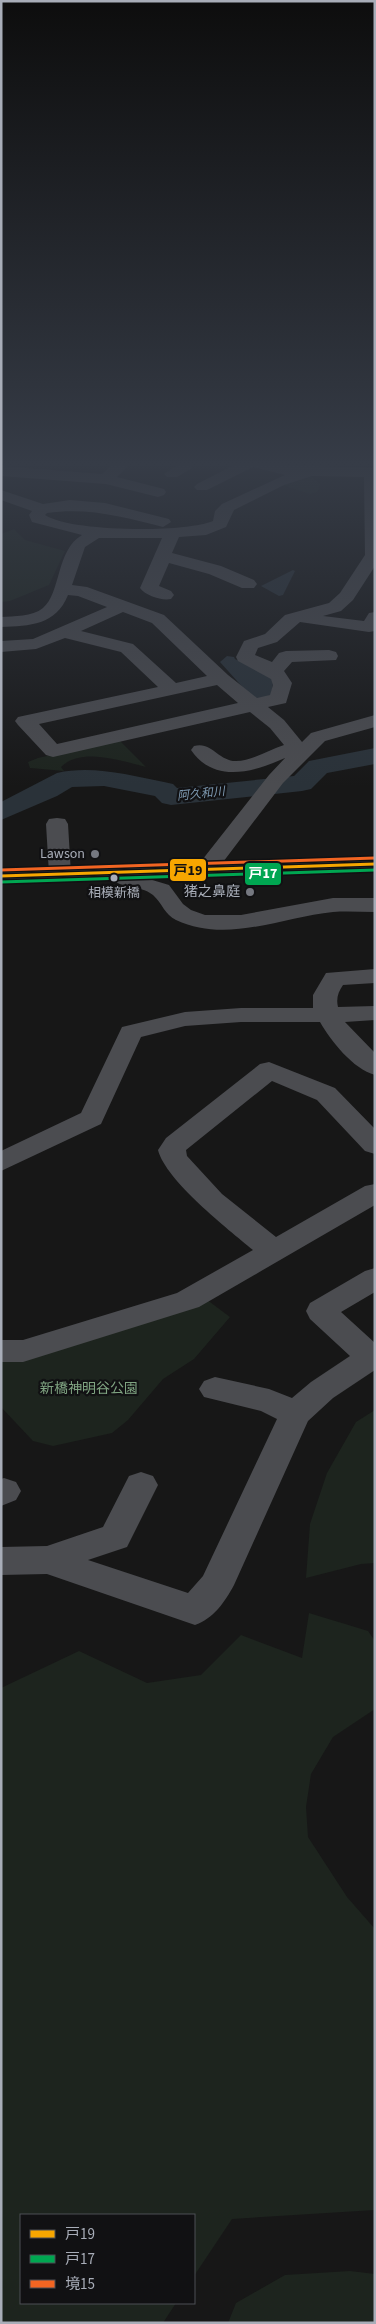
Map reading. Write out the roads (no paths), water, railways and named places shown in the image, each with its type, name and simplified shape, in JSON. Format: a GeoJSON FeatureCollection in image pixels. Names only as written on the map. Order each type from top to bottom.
{"type":"FeatureCollection","features":[{"type":"Feature","properties":{"kind":"main road"},"geometry":{"type":"LineString","coordinates":[[1,876],[375,864]]}},
{"type":"Feature","properties":{"kind":"street"},"geometry":{"type":"LineString","coordinates":[[1,622],[26,622],[38,618],[54,606],[69,568]]}},
{"type":"Feature","properties":{"kind":"street"},"geometry":{"type":"LineString","coordinates":[[158,568],[149,588],[165,595]]}},
{"type":"Feature","properties":{"kind":"street"},"geometry":{"type":"LineString","coordinates":[[209,568],[248,584]]}},
{"type":"Feature","properties":{"kind":"street"},"geometry":{"type":"LineString","coordinates":[[221,679],[26,721],[53,751],[279,699],[282,683],[276,673],[245,657],[250,645],[271,638],[292,618],[335,607],[368,573]]}},
{"type":"Feature","properties":{"kind":"street"},"geometry":{"type":"LineString","coordinates":[[61,589],[81,591],[158,619],[221,679],[277,724],[301,748]]}},
{"type":"Feature","properties":{"kind":"street"},"geometry":{"type":"LineString","coordinates":[[347,596],[366,599]]}},
{"type":"Feature","properties":{"kind":"street"},"geometry":{"type":"LineString","coordinates":[[281,603],[292,618],[369,627],[375,617]]}},
{"type":"Feature","properties":{"kind":"street"},"geometry":{"type":"LineString","coordinates":[[1,647],[36,644],[121,607]]}},
{"type":"Feature","properties":{"kind":"street"},"geometry":{"type":"LineString","coordinates":[[64,632],[126,648],[172,689]]}},
{"type":"Feature","properties":{"kind":"street"},"geometry":{"type":"LineString","coordinates":[[276,673],[334,663]]}},
{"type":"Feature","properties":{"kind":"street"},"geometry":{"type":"LineString","coordinates":[[201,750],[210,759],[223,767],[264,761],[301,748],[318,737],[375,722]]}},
{"type":"Feature","properties":{"kind":"street"},"geometry":{"type":"LineString","coordinates":[[206,869],[301,748]]}},
{"type":"Feature","properties":{"kind":"street"},"geometry":{"type":"LineString","coordinates":[[58,824],[60,874]]}},
{"type":"Feature","properties":{"kind":"street"},"geometry":{"type":"LineString","coordinates":[[114,872],[131,881],[161,890],[179,912],[203,922],[241,922],[333,905],[375,905]]}},
{"type":"Feature","properties":{"kind":"street"},"geometry":{"type":"LineString","coordinates":[[370,1056],[333,1024],[328,1015],[325,996],[335,978],[375,976]]}},
{"type":"Feature","properties":{"kind":"street"},"geometry":{"type":"LineString","coordinates":[[1,1162],[92,1118],[131,1032],[194,1018],[277,1013],[328,1015],[375,1013]]}},
{"type":"Feature","properties":{"kind":"street"},"geometry":{"type":"LineString","coordinates":[[274,1251],[212,1201],[174,1158],[172,1150],[176,1144],[269,1070],[326,1094],[375,1145]]}},
{"type":"Feature","properties":{"kind":"street"},"geometry":{"type":"LineString","coordinates":[[1,1351],[23,1352],[176,1305],[201,1293],[375,1193]]}},
{"type":"Feature","properties":{"kind":"street"},"geometry":{"type":"LineString","coordinates":[[47,1560],[195,1610],[216,1585],[295,1414],[322,1390],[372,1356],[321,1311],[375,1278]]}},
{"type":"Feature","properties":{"kind":"street"},"geometry":{"type":"LineString","coordinates":[[215,1389],[269,1401],[295,1414]]}},
{"type":"Feature","properties":{"kind":"street"},"geometry":{"type":"LineString","coordinates":[[1,1561],[47,1560],[115,1537],[141,1485]]}},
{"type":"Feature","properties":{"kind":"waterway","name":"阿久和川"},"geometry":{"type":"LineString","coordinates":[[1,812],[48,790],[66,779],[104,778],[164,790],[171,797],[302,783],[318,767],[375,756]]}},
{"type":"Feature","properties":{"kind":"place","name":"Lawson"},"geometry":{"type":"Point","coordinates":[95,854]}},
{"type":"Feature","properties":{"kind":"place","name":"相模新橋"},"geometry":{"type":"Point","coordinates":[114,878]}},
{"type":"Feature","properties":{"kind":"place","name":"猪之鼻庭"},"geometry":{"type":"Point","coordinates":[250,892]}},
{"type":"Feature","properties":{"kind":"park label","name":"新橋神明谷公園"},"geometry":{"type":"Point","coordinates":[89,1389]}}]}
